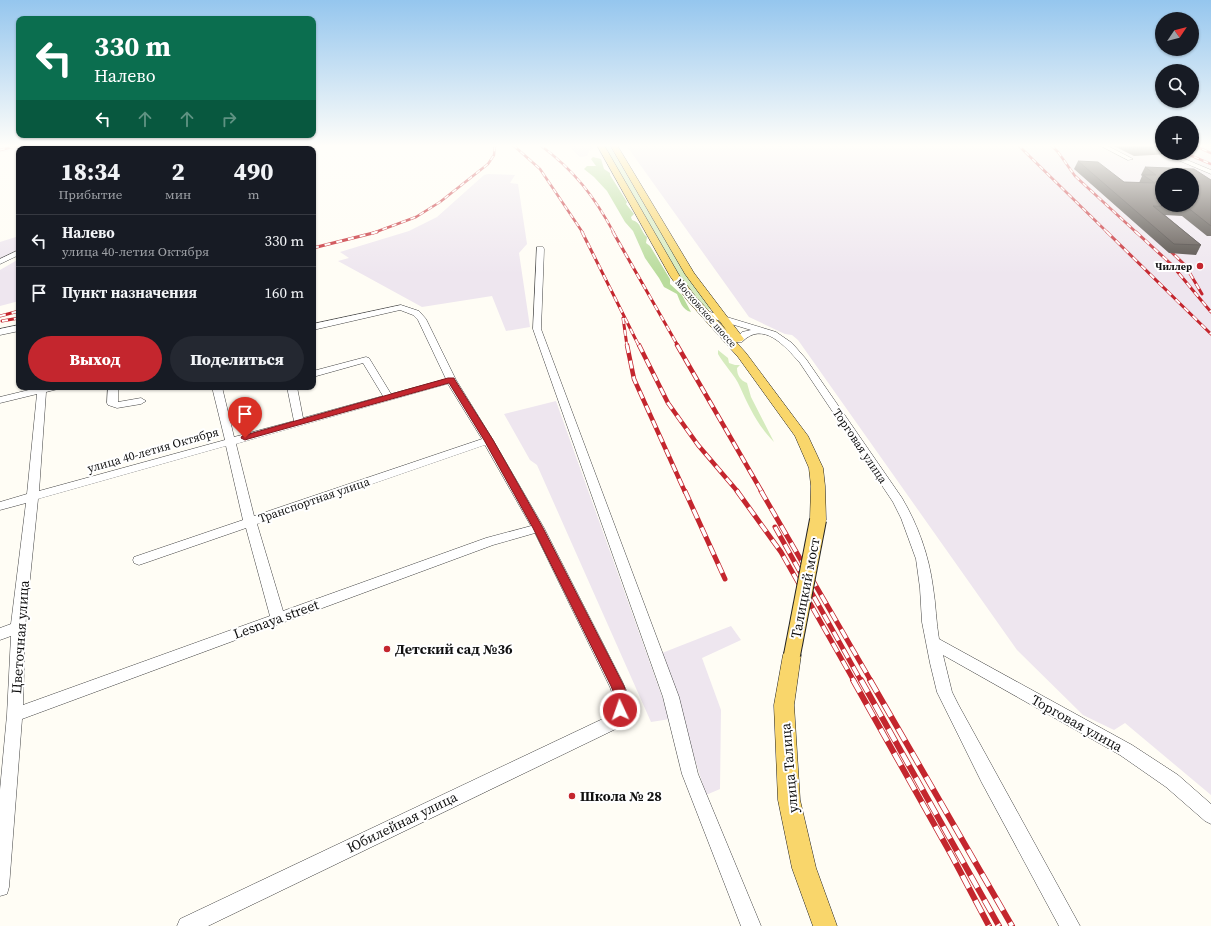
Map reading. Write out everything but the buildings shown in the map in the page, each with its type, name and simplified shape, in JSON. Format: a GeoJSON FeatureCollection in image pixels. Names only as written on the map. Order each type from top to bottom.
{"type":"FeatureCollection","features":[{"type":"Feature","properties":{"kind":"main road","name":"Московское шоссе"},"geometry":{"type":"LineString","coordinates":[[625,188],[675,276],[704,313],[742,355],[801,436],[811,456],[817,477],[818,520]]}},
{"type":"Feature","properties":{"kind":"main road","name":"Московское шоссе"},"geometry":{"type":"LineString","coordinates":[[639,188],[690,274],[725,319],[739,340],[742,355]]}},
{"type":"Feature","properties":{"kind":"main road","name":"Талицкий мост"},"geometry":{"type":"LineString","coordinates":[[792,655],[818,520]]}},
{"type":"Feature","properties":{"kind":"main road","name":"улица Талица"},"geometry":{"type":"LineString","coordinates":[[792,655],[784,705],[789,800],[804,868],[825,926]]}},
{"type":"Feature","properties":{"kind":"street"},"geometry":{"type":"LineString","coordinates":[[540,249],[538,329],[558,390],[671,697],[690,774],[751,926]]}},
{"type":"Feature","properties":{"kind":"street"},"geometry":{"type":"LineString","coordinates":[[0,262],[16,254]]}},
{"type":"Feature","properties":{"kind":"street"},"geometry":{"type":"LineString","coordinates":[[316,326],[401,307],[416,313],[422,319],[451,380],[488,440],[538,528]]}},
{"type":"Feature","properties":{"kind":"street","name":"Торговая улица"},"geometry":{"type":"LineString","coordinates":[[704,313],[769,332],[789,345],[803,361],[898,501],[907,518],[922,559],[927,588],[929,622],[937,663],[952,709],[1070,926]]}},
{"type":"Feature","properties":{"kind":"street"},"geometry":{"type":"LineString","coordinates":[[0,332],[16,329]]}},
{"type":"Feature","properties":{"kind":"street"},"geometry":{"type":"LineString","coordinates":[[739,340],[745,334],[750,332],[769,332]]}},
{"type":"Feature","properties":{"kind":"street"},"geometry":{"type":"LineString","coordinates":[[316,373],[366,360],[388,397]]}},
{"type":"Feature","properties":{"kind":"street","name":"улица 40-летия Октября"},"geometry":{"type":"LineString","coordinates":[[0,506],[451,380]]}},
{"type":"Feature","properties":{"kind":"street"},"geometry":{"type":"LineString","coordinates":[[0,400],[38,390]]}},
{"type":"Feature","properties":{"kind":"street","name":"Цветочная улица"},"geometry":{"type":"LineString","coordinates":[[0,887],[15,715],[18,628],[46,390]]}},
{"type":"Feature","properties":{"kind":"street"},"geometry":{"type":"LineString","coordinates":[[113,390],[112,403],[117,405],[141,401]]}},
{"type":"Feature","properties":{"kind":"street"},"geometry":{"type":"LineString","coordinates":[[218,390],[250,522],[278,618]]}},
{"type":"Feature","properties":{"kind":"street"},"geometry":{"type":"LineString","coordinates":[[293,390],[299,422]]}},
{"type":"Feature","properties":{"kind":"street","name":"Транспортная улица"},"geometry":{"type":"LineString","coordinates":[[139,560],[488,440]]}},
{"type":"Feature","properties":{"kind":"street","name":"Lesnaya street"},"geometry":{"type":"LineString","coordinates":[[15,715],[416,569],[490,540],[538,528]]}},
{"type":"Feature","properties":{"kind":"street","name":"Юбилейная улица"},"geometry":{"type":"LineString","coordinates":[[187,926],[618,720],[623,701],[617,686],[538,528]]}},
{"type":"Feature","properties":{"kind":"street"},"geometry":{"type":"LineString","coordinates":[[0,634],[18,628]]}},
{"type":"Feature","properties":{"kind":"street","name":"Торговая улица"},"geometry":{"type":"LineString","coordinates":[[934,643],[1126,750],[1172,782],[1211,815]]}},
{"type":"Feature","properties":{"kind":"shaded area"},"geometry":{"type":"Polygon","coordinates":[[[469,188],[519,188],[527,244],[519,253],[530,327],[506,331],[492,296],[422,307],[338,261],[349,258],[340,252],[409,231],[437,217],[469,188]]]}},
{"type":"Feature","properties":{"kind":"shaded area"},"geometry":{"type":"Polygon","coordinates":[[[657,188],[1155,188],[1155,212],[1199,212],[1199,188],[1211,188],[1211,795],[1125,723],[1114,730],[1083,715],[1017,650],[798,340],[792,335],[785,334],[749,317],[657,188]]]}},
{"type":"Feature","properties":{"kind":"shaded area"},"geometry":{"type":"Polygon","coordinates":[[[16,237],[16,251],[0,260],[0,242],[16,237]]]}},
{"type":"Feature","properties":{"kind":"shaded area"},"geometry":{"type":"Polygon","coordinates":[[[16,261],[16,302],[0,306],[0,270],[16,261]]]}},
{"type":"Feature","properties":{"kind":"shaded area"},"geometry":{"type":"Polygon","coordinates":[[[556,401],[670,719],[651,722],[537,465],[530,460],[504,414],[556,401]]]}},
{"type":"Feature","properties":{"kind":"shaded area"},"geometry":{"type":"Polygon","coordinates":[[[731,626],[741,640],[702,658],[721,710],[720,789],[706,795],[662,653],[731,626]]]}},
{"type":"Feature","properties":{"kind":"green space"},"geometry":{"type":"Polygon","coordinates":[[[604,188],[618,188],[627,202],[626,204],[634,214],[631,217],[632,220],[638,223],[647,237],[646,243],[650,246],[670,279],[670,284],[682,295],[691,312],[683,307],[677,294],[664,287],[645,258],[633,231],[625,222],[604,188]]]}},
{"type":"Feature","properties":{"kind":"green space"},"geometry":{"type":"Polygon","coordinates":[[[628,188],[635,188],[680,265],[711,309],[704,310],[679,277],[628,188]]]}},
{"type":"Feature","properties":{"kind":"green space"},"geometry":{"type":"Polygon","coordinates":[[[718,350],[728,358],[729,363],[740,365],[737,368],[738,375],[747,383],[751,397],[774,442],[754,416],[738,383],[718,354],[718,350]]]}},
{"type":"Feature","properties":{"kind":"railway"},"geometry":{"type":"LineString","coordinates":[[373,233],[416,217],[440,202],[457,188]]}},
{"type":"Feature","properties":{"kind":"railway"},"geometry":{"type":"LineString","coordinates":[[553,188],[583,233]]}},
{"type":"Feature","properties":{"kind":"railway"},"geometry":{"type":"LineString","coordinates":[[585,188],[599,207],[614,233]]}},
{"type":"Feature","properties":{"kind":"railway"},"geometry":{"type":"LineString","coordinates":[[1062,188],[1108,233]]}},
{"type":"Feature","properties":{"kind":"railway"},"geometry":{"type":"LineString","coordinates":[[1088,188],[1137,233]]}},
{"type":"Feature","properties":{"kind":"railway"},"geometry":{"type":"LineString","coordinates":[[373,233],[377,232]]}},
{"type":"Feature","properties":{"kind":"railway"},"geometry":{"type":"LineString","coordinates":[[582,232],[639,346]]}},
{"type":"Feature","properties":{"kind":"railway"},"geometry":{"type":"LineString","coordinates":[[613,232],[678,346]]}},
{"type":"Feature","properties":{"kind":"railway"},"geometry":{"type":"LineString","coordinates":[[1107,232],[1211,334]]}},
{"type":"Feature","properties":{"kind":"railway"},"geometry":{"type":"LineString","coordinates":[[1136,232],[1171,264],[1211,312]]}},
{"type":"Feature","properties":{"kind":"railway"},"geometry":{"type":"LineString","coordinates":[[316,247],[373,233]]}},
{"type":"Feature","properties":{"kind":"railway"},"geometry":{"type":"LineString","coordinates":[[1166,247],[1185,265],[1202,294]]}},
{"type":"Feature","properties":{"kind":"railway"},"geometry":{"type":"LineString","coordinates":[[0,316],[16,312]]}},
{"type":"Feature","properties":{"kind":"railway"},"geometry":{"type":"LineString","coordinates":[[623,318],[627,346]]}},
{"type":"Feature","properties":{"kind":"railway"},"geometry":{"type":"LineString","coordinates":[[2,321],[16,319]]}},
{"type":"Feature","properties":{"kind":"railway"},"geometry":{"type":"LineString","coordinates":[[627,345],[634,379],[685,492]]}},
{"type":"Feature","properties":{"kind":"railway"},"geometry":{"type":"LineString","coordinates":[[639,345],[668,403],[698,445],[738,492]]}},
{"type":"Feature","properties":{"kind":"railway"},"geometry":{"type":"LineString","coordinates":[[677,345],[762,492]]}},
{"type":"Feature","properties":{"kind":"railway"},"geometry":{"type":"LineString","coordinates":[[685,491],[725,579]]}},
{"type":"Feature","properties":{"kind":"railway"},"geometry":{"type":"LineString","coordinates":[[737,491],[781,552],[854,681]]}},
{"type":"Feature","properties":{"kind":"railway"},"geometry":{"type":"LineString","coordinates":[[761,491],[871,681]]}},
{"type":"Feature","properties":{"kind":"railway"},"geometry":{"type":"LineString","coordinates":[[775,527],[861,681]]}},
{"type":"Feature","properties":{"kind":"railway"},"geometry":{"type":"LineString","coordinates":[[853,680],[952,856],[989,926]]}},
{"type":"Feature","properties":{"kind":"railway"},"geometry":{"type":"LineString","coordinates":[[861,680],[999,926]]}},
{"type":"Feature","properties":{"kind":"railway"},"geometry":{"type":"LineString","coordinates":[[870,680],[1012,926]]}},
{"type":"Feature","properties":{"kind":"place","name":"Чиллер"},"geometry":{"type":"Point","coordinates":[1200,266]}},
{"type":"Feature","properties":{"kind":"place","name":"Детский сад №36"},"geometry":{"type":"Point","coordinates":[387,649]}},
{"type":"Feature","properties":{"kind":"place","name":"Школа № 28"},"geometry":{"type":"Point","coordinates":[572,796]}},
{"type":"Feature","properties":{"kind":"route"},"geometry":{"type":"LineString","coordinates":[[245,438],[451,380],[488,440],[538,528],[617,686],[623,701],[620,710]]}}]}
